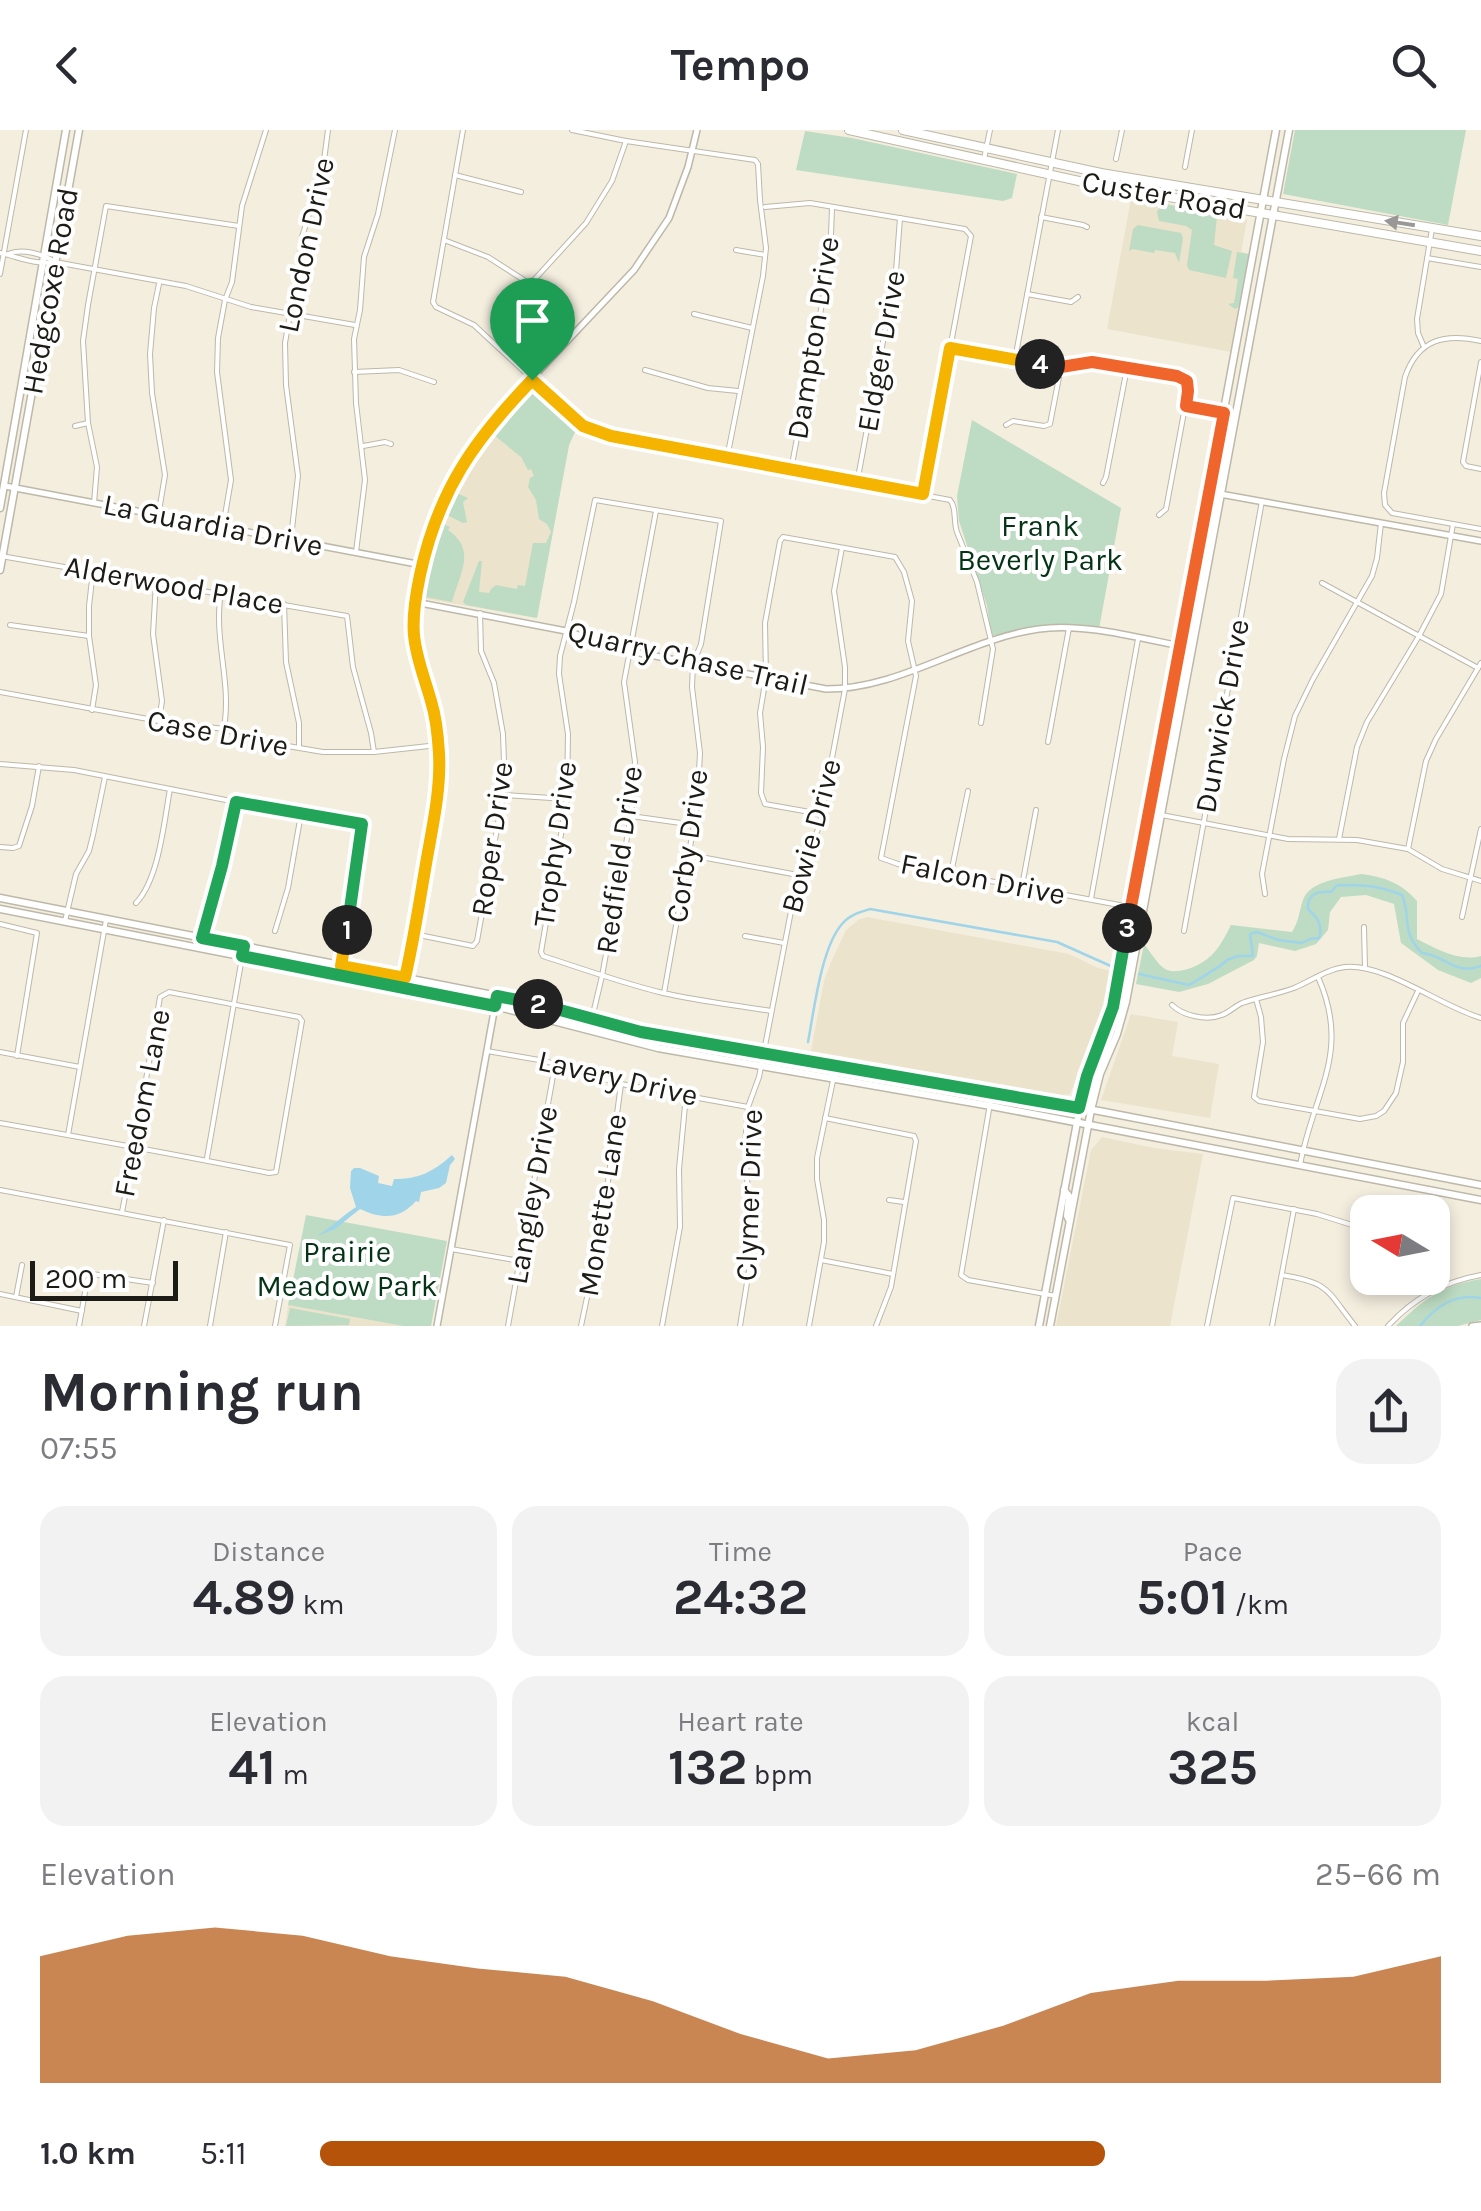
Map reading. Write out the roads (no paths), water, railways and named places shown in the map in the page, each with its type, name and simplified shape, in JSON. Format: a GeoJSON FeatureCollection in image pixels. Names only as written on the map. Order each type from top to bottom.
{"type":"FeatureCollection","features":[{"type":"Feature","properties":{"kind":"main road","name":"Hedgcoxe Road"},"geometry":{"type":"LineString","coordinates":[[0,508],[66,130]]}},
{"type":"Feature","properties":{"kind":"main road","name":"Hedgcoxe Road"},"geometry":{"type":"LineString","coordinates":[[0,570],[79,130]]}},
{"type":"Feature","properties":{"kind":"main road","name":"Custer Road"},"geometry":{"type":"LineString","coordinates":[[853,130],[984,160],[1157,182],[1481,236]]}},
{"type":"Feature","properties":{"kind":"main road","name":"Custer Road"},"geometry":{"type":"LineString","coordinates":[[903,130],[986,147],[1088,183],[1481,250]]}},
{"type":"Feature","properties":{"kind":"main road"},"geometry":{"type":"LineString","coordinates":[[1039,1326],[1079,1108],[1113,1007],[1276,130]]}},
{"type":"Feature","properties":{"kind":"main road"},"geometry":{"type":"LineString","coordinates":[[1050,1326],[1090,1110],[1126,1002],[1289,130]]}},
{"type":"Feature","properties":{"kind":"main road"},"geometry":{"type":"LineString","coordinates":[[1155,194],[1157,182]]}},
{"type":"Feature","properties":{"kind":"main road"},"geometry":{"type":"LineString","coordinates":[[1357,229],[1358,217]]}},
{"type":"Feature","properties":{"kind":"main road"},"geometry":{"type":"LineString","coordinates":[[1242,315],[1255,317]]}},
{"type":"Feature","properties":{"kind":"main road"},"geometry":{"type":"LineString","coordinates":[[0,898],[244,946],[658,1048],[991,1106],[1481,1200]]}},
{"type":"Feature","properties":{"kind":"main road"},"geometry":{"type":"LineString","coordinates":[[0,909],[242,956],[405,978],[554,1007],[641,1032],[992,1092],[1481,1185]]}},
{"type":"Feature","properties":{"kind":"main road"},"geometry":{"type":"LineString","coordinates":[[1106,1030],[1117,1034]]}},
{"type":"Feature","properties":{"kind":"main road"},"geometry":{"type":"LineString","coordinates":[[923,1094],[925,1082]]}},
{"type":"Feature","properties":{"kind":"main road"},"geometry":{"type":"LineString","coordinates":[[1173,1140],[1176,1126]]}},
{"type":"Feature","properties":{"kind":"main road"},"geometry":{"type":"LineString","coordinates":[[1064,1190],[1069,1196],[1070,1221]]}},
{"type":"Feature","properties":{"kind":"main road"},"geometry":{"type":"LineString","coordinates":[[1052,1252],[1064,1254]]}},
{"type":"Feature","properties":{"kind":"street"},"geometry":{"type":"LineString","coordinates":[[0,274],[26,130]]}},
{"type":"Feature","properties":{"kind":"street"},"geometry":{"type":"LineString","coordinates":[[222,527],[231,480],[217,372],[218,338],[248,186],[266,130]]}},
{"type":"Feature","properties":{"kind":"street","name":"London Drive"},"geometry":{"type":"LineString","coordinates":[[290,539],[298,476],[284,364],[302,237],[323,168],[328,130]]}},
{"type":"Feature","properties":{"kind":"street"},"geometry":{"type":"LineString","coordinates":[[356,552],[365,480],[352,355],[364,257],[378,214],[395,130]]}},
{"type":"Feature","properties":{"kind":"street"},"geometry":{"type":"LineString","coordinates":[[463,130],[433,302],[436,308],[474,325],[583,426],[598,432],[953,502],[956,532],[978,582],[992,642],[993,659],[980,724]]}},
{"type":"Feature","properties":{"kind":"street"},"geometry":{"type":"LineString","coordinates":[[572,130],[755,160],[758,164],[765,255],[727,458]]}},
{"type":"Feature","properties":{"kind":"street"},"geometry":{"type":"LineString","coordinates":[[402,988],[437,800],[438,745],[432,704],[416,654],[413,619],[428,542],[444,500],[501,411],[634,270],[669,218],[697,130]]}},
{"type":"Feature","properties":{"kind":"street"},"geometry":{"type":"LineString","coordinates":[[984,160],[990,130]]}},
{"type":"Feature","properties":{"kind":"street"},"geometry":{"type":"LineString","coordinates":[[1014,360],[1058,130]]}},
{"type":"Feature","properties":{"kind":"street"},"geometry":{"type":"LineString","coordinates":[[1116,159],[1122,130]]}},
{"type":"Feature","properties":{"kind":"street"},"geometry":{"type":"LineString","coordinates":[[1184,167],[1192,130]]}},
{"type":"Feature","properties":{"kind":"street"},"geometry":{"type":"LineString","coordinates":[[444,240],[488,257],[527,282],[534,280],[586,223],[612,181],[626,141]]}},
{"type":"Feature","properties":{"kind":"street"},"geometry":{"type":"LineString","coordinates":[[456,175],[520,192]]}},
{"type":"Feature","properties":{"kind":"street"},"geometry":{"type":"LineString","coordinates":[[762,207],[810,203],[965,229],[970,234],[923,494]]}},
{"type":"Feature","properties":{"kind":"street"},"geometry":{"type":"LineString","coordinates":[[94,502],[96,468],[88,423],[83,341],[106,206],[239,226]]}},
{"type":"Feature","properties":{"kind":"street","name":"Dampton Drive"},"geometry":{"type":"LineString","coordinates":[[791,470],[830,261],[832,206]]}},
{"type":"Feature","properties":{"kind":"street"},"geometry":{"type":"LineString","coordinates":[[1041,217],[1087,228]]}},
{"type":"Feature","properties":{"kind":"street","name":"Eldger Drive"},"geometry":{"type":"LineString","coordinates":[[857,482],[896,272],[900,218]]}},
{"type":"Feature","properties":{"kind":"street"},"geometry":{"type":"LineString","coordinates":[[1424,347],[1417,319],[1432,228]]}},
{"type":"Feature","properties":{"kind":"street"},"geometry":{"type":"LineString","coordinates":[[736,250],[765,255]]}},
{"type":"Feature","properties":{"kind":"street"},"geometry":{"type":"LineString","coordinates":[[4,254],[14,251],[205,291],[224,300],[355,325]]}},
{"type":"Feature","properties":{"kind":"street"},"geometry":{"type":"LineString","coordinates":[[1427,258],[1481,268]]}},
{"type":"Feature","properties":{"kind":"street"},"geometry":{"type":"LineString","coordinates":[[158,516],[164,475],[150,354],[160,282]]}},
{"type":"Feature","properties":{"kind":"street"},"geometry":{"type":"LineString","coordinates":[[1027,294],[1071,302],[1078,298]]}},
{"type":"Feature","properties":{"kind":"street"},"geometry":{"type":"LineString","coordinates":[[694,314],[752,328]]}},
{"type":"Feature","properties":{"kind":"street"},"geometry":{"type":"LineString","coordinates":[[1481,341],[1456,337],[1440,340],[1424,347],[1412,360],[1404,377],[1384,493],[1387,509],[1400,515],[1481,528]]}},
{"type":"Feature","properties":{"kind":"street"},"geometry":{"type":"LineString","coordinates":[[950,348],[1061,367],[1092,362],[1187,381],[1186,406],[1166,509],[1160,516]]}},
{"type":"Feature","properties":{"kind":"street"},"geometry":{"type":"LineString","coordinates":[[1481,362],[1463,462],[1481,469]]}},
{"type":"Feature","properties":{"kind":"street"},"geometry":{"type":"LineString","coordinates":[[1006,425],[1014,420],[1050,424],[1061,367]]}},
{"type":"Feature","properties":{"kind":"street"},"geometry":{"type":"LineString","coordinates":[[1102,483],[1127,368]]}},
{"type":"Feature","properties":{"kind":"street"},"geometry":{"type":"LineString","coordinates":[[354,372],[399,370],[434,382]]}},
{"type":"Feature","properties":{"kind":"street"},"geometry":{"type":"LineString","coordinates":[[645,370],[688,383],[738,391]]}},
{"type":"Feature","properties":{"kind":"street"},"geometry":{"type":"LineString","coordinates":[[1186,406],[1236,416]]}},
{"type":"Feature","properties":{"kind":"street"},"geometry":{"type":"LineString","coordinates":[[75,426],[88,423]]}},
{"type":"Feature","properties":{"kind":"street"},"geometry":{"type":"LineString","coordinates":[[363,446],[391,444]]}},
{"type":"Feature","properties":{"kind":"street","name":"La Guardia Drive"},"geometry":{"type":"LineString","coordinates":[[4,486],[422,565]]}},
{"type":"Feature","properties":{"kind":"street"},"geometry":{"type":"LineString","coordinates":[[1209,492],[1481,540]]}},
{"type":"Feature","properties":{"kind":"street","name":"Trophy Drive"},"geometry":{"type":"LineString","coordinates":[[602,976],[541,952],[567,799],[568,734],[560,656],[595,500],[656,511]]}},
{"type":"Feature","properties":{"kind":"street","name":"Dunwick Drive"},"geometry":{"type":"LineString","coordinates":[[1184,931],[1262,501]]}},
{"type":"Feature","properties":{"kind":"street","name":"Corby Drive"},"geometry":{"type":"LineString","coordinates":[[656,511],[721,521],[701,644],[693,664],[700,753],[694,826],[664,993]]}},
{"type":"Feature","properties":{"kind":"street","name":"Redfield Drive"},"geometry":{"type":"LineString","coordinates":[[589,1031],[632,816],[636,762],[624,682],[656,511]]}},
{"type":"Feature","properties":{"kind":"street"},"geometry":{"type":"LineString","coordinates":[[1265,894],[1262,874],[1284,760],[1300,702],[1375,566],[1381,522]]}},
{"type":"Feature","properties":{"kind":"street"},"geometry":{"type":"LineString","coordinates":[[1339,839],[1357,747],[1367,722],[1441,594],[1453,524]]}},
{"type":"Feature","properties":{"kind":"street"},"geometry":{"type":"LineString","coordinates":[[821,814],[765,804],[762,799],[760,711],[766,676],[765,623],[780,541],[783,538],[895,557],[912,601],[908,641],[913,669]]}},
{"type":"Feature","properties":{"kind":"street","name":"Bowie Drive"},"geometry":{"type":"LineString","coordinates":[[761,1065],[798,875],[819,826],[845,689],[834,590],[842,548]]}},
{"type":"Feature","properties":{"kind":"street","name":"Alderwood Place"},"geometry":{"type":"LineString","coordinates":[[1,556],[347,616],[353,667],[374,752]]}},
{"type":"Feature","properties":{"kind":"street"},"geometry":{"type":"LineString","coordinates":[[92,710],[96,685],[89,636],[93,571]]}},
{"type":"Feature","properties":{"kind":"street"},"geometry":{"type":"LineString","coordinates":[[156,582],[153,634],[162,701],[160,722]]}},
{"type":"Feature","properties":{"kind":"street"},"geometry":{"type":"LineString","coordinates":[[1322,584],[1480,666],[1426,761],[1408,849]]}},
{"type":"Feature","properties":{"kind":"street"},"geometry":{"type":"LineString","coordinates":[[221,593],[218,620],[227,712],[224,729]]}},
{"type":"Feature","properties":{"kind":"street","name":"Quarry Chase Trail"},"geometry":{"type":"LineString","coordinates":[[415,602],[566,630],[630,651],[693,664],[808,686],[845,689],[881,681],[1036,629],[1070,628],[1192,648]]}},
{"type":"Feature","properties":{"kind":"street"},"geometry":{"type":"LineString","coordinates":[[284,604],[284,642],[299,722],[298,748]]}},
{"type":"Feature","properties":{"kind":"street","name":"Roper Drive"},"geometry":{"type":"LineString","coordinates":[[414,934],[473,946],[478,941],[503,795],[503,734],[494,683],[481,651],[480,613]]}},
{"type":"Feature","properties":{"kind":"street"},"geometry":{"type":"LineString","coordinates":[[10,625],[89,636]]}},
{"type":"Feature","properties":{"kind":"street"},"geometry":{"type":"LineString","coordinates":[[1048,742],[1070,628]]}},
{"type":"Feature","properties":{"kind":"street"},"geometry":{"type":"LineString","coordinates":[[1091,899],[1138,639]]}},
{"type":"Feature","properties":{"kind":"street","name":"Falcon Drive"},"geometry":{"type":"LineString","coordinates":[[913,669],[916,676],[882,858],[1144,910]]}},
{"type":"Feature","properties":{"kind":"street","name":"Case Drive"},"geometry":{"type":"LineString","coordinates":[[0,692],[160,722],[224,729],[258,741],[323,752],[374,752],[438,745]]}},
{"type":"Feature","properties":{"kind":"street"},"geometry":{"type":"LineString","coordinates":[[0,764],[39,766],[362,824],[340,970]]}},
{"type":"Feature","properties":{"kind":"street"},"geometry":{"type":"LineString","coordinates":[[0,847],[19,846],[39,766]]}},
{"type":"Feature","properties":{"kind":"street"},"geometry":{"type":"LineString","coordinates":[[65,922],[76,874],[94,835],[105,777]]}},
{"type":"Feature","properties":{"kind":"street"},"geometry":{"type":"LineString","coordinates":[[136,903],[142,898],[156,861],[170,790]]}},
{"type":"Feature","properties":{"kind":"street"},"geometry":{"type":"LineString","coordinates":[[951,874],[968,792]]}},
{"type":"Feature","properties":{"kind":"street"},"geometry":{"type":"LineString","coordinates":[[503,795],[567,799]]}},
{"type":"Feature","properties":{"kind":"street"},"geometry":{"type":"LineString","coordinates":[[200,948],[236,802]]}},
{"type":"Feature","properties":{"kind":"street"},"geometry":{"type":"LineString","coordinates":[[1022,886],[1036,810]]}},
{"type":"Feature","properties":{"kind":"street"},"geometry":{"type":"LineString","coordinates":[[1148,813],[1297,840],[1339,839],[1408,849],[1432,864],[1481,881]]}},
{"type":"Feature","properties":{"kind":"street"},"geometry":{"type":"LineString","coordinates":[[275,931],[288,888],[301,814]]}},
{"type":"Feature","properties":{"kind":"street"},"geometry":{"type":"LineString","coordinates":[[632,816],[694,826]]}},
{"type":"Feature","properties":{"kind":"street"},"geometry":{"type":"LineString","coordinates":[[1462,916],[1481,829]]}},
{"type":"Feature","properties":{"kind":"street"},"geometry":{"type":"LineString","coordinates":[[690,855],[798,875]]}},
{"type":"Feature","properties":{"kind":"street"},"geometry":{"type":"LineString","coordinates":[[68,1135],[106,920]]}},
{"type":"Feature","properties":{"kind":"street"},"geometry":{"type":"LineString","coordinates":[[0,924],[37,933],[17,1056]]}},
{"type":"Feature","properties":{"kind":"street"},"geometry":{"type":"LineString","coordinates":[[1364,928],[1365,968]]}},
{"type":"Feature","properties":{"kind":"street"},"geometry":{"type":"LineString","coordinates":[[746,936],[784,943]]}},
{"type":"Feature","properties":{"kind":"street"},"geometry":{"type":"LineString","coordinates":[[206,1161],[244,946]]}},
{"type":"Feature","properties":{"kind":"street"},"geometry":{"type":"LineString","coordinates":[[1172,1004],[1180,1012],[1209,1017],[1224,1014],[1241,1004],[1344,967],[1385,974],[1481,1018]]}},
{"type":"Feature","properties":{"kind":"street"},"geometry":{"type":"LineString","coordinates":[[602,976],[664,993],[770,1011]]}},
{"type":"Feature","properties":{"kind":"street"},"geometry":{"type":"LineString","coordinates":[[1300,1166],[1306,1134],[1326,1083],[1332,1036],[1329,1006],[1318,977]]}},
{"type":"Feature","properties":{"kind":"street"},"geometry":{"type":"LineString","coordinates":[[1256,999],[1263,1042],[1254,1096],[1258,1100],[1360,1119],[1384,1111],[1399,1083],[1402,1023],[1418,991]]}},
{"type":"Feature","properties":{"kind":"street","name":"Freedom Lane"},"geometry":{"type":"LineString","coordinates":[[122,1212],[160,997],[169,992],[233,1004]]}},
{"type":"Feature","properties":{"kind":"street"},"geometry":{"type":"LineString","coordinates":[[437,1326],[497,996]]}},
{"type":"Feature","properties":{"kind":"street"},"geometry":{"type":"LineString","coordinates":[[0,1123],[276,1172],[302,1021],[299,1017],[233,1004]]}},
{"type":"Feature","properties":{"kind":"street","name":"Lavery Drive"},"geometry":{"type":"LineString","coordinates":[[487,1050],[555,1064],[622,1084],[748,1107]]}},
{"type":"Feature","properties":{"kind":"street"},"geometry":{"type":"LineString","coordinates":[[0,1052],[80,1066]]}},
{"type":"Feature","properties":{"kind":"street","name":"Langley Drive"},"geometry":{"type":"LineString","coordinates":[[508,1326],[555,1064]]}},
{"type":"Feature","properties":{"kind":"street","name":"Clymer Drive"},"geometry":{"type":"LineString","coordinates":[[740,1326],[751,1243],[745,1158],[748,1107],[761,1065]]}},
{"type":"Feature","properties":{"kind":"street"},"geometry":{"type":"LineString","coordinates":[[808,1326],[821,1260],[824,1220],[816,1169],[836,1066]]}},
{"type":"Feature","properties":{"kind":"street","name":"Monette Lane"},"geometry":{"type":"LineString","coordinates":[[581,1326],[602,1226],[622,1084]]}},
{"type":"Feature","properties":{"kind":"street"},"geometry":{"type":"LineString","coordinates":[[992,1092],[961,1275],[968,1280],[1056,1296]]}},
{"type":"Feature","properties":{"kind":"street"},"geometry":{"type":"LineString","coordinates":[[662,1326],[680,1227],[678,1169],[686,1095]]}},
{"type":"Feature","properties":{"kind":"street"},"geometry":{"type":"LineString","coordinates":[[825,1118],[914,1136],[916,1141],[891,1286],[876,1326]]}},
{"type":"Feature","properties":{"kind":"street"},"geometry":{"type":"LineString","coordinates":[[0,1190],[290,1245],[276,1326]]}},
{"type":"Feature","properties":{"kind":"street"},"geometry":{"type":"LineString","coordinates":[[1207,1326],[1233,1198],[1350,1225]]}},
{"type":"Feature","properties":{"kind":"street"},"geometry":{"type":"LineString","coordinates":[[889,1200],[904,1202]]}},
{"type":"Feature","properties":{"kind":"street"},"geometry":{"type":"LineString","coordinates":[[1272,1326],[1294,1209]]}},
{"type":"Feature","properties":{"kind":"street"},"geometry":{"type":"LineString","coordinates":[[144,1326],[164,1220]]}},
{"type":"Feature","properties":{"kind":"street"},"geometry":{"type":"LineString","coordinates":[[210,1326],[226,1232]]}},
{"type":"Feature","properties":{"kind":"street"},"geometry":{"type":"LineString","coordinates":[[451,1249],[520,1261]]}},
{"type":"Feature","properties":{"kind":"street"},"geometry":{"type":"LineString","coordinates":[[821,1260],[893,1274]]}},
{"type":"Feature","properties":{"kind":"street"},"geometry":{"type":"LineString","coordinates":[[16,1297],[22,1265]]}},
{"type":"Feature","properties":{"kind":"street"},"geometry":{"type":"LineString","coordinates":[[79,1326],[92,1274],[153,1284]]}},
{"type":"Feature","properties":{"kind":"street"},"geometry":{"type":"LineString","coordinates":[[1282,1275],[1308,1279],[1324,1288],[1356,1326]]}},
{"type":"Feature","properties":{"kind":"street"},"geometry":{"type":"LineString","coordinates":[[1450,1282],[1481,1275]]}},
{"type":"Feature","properties":{"kind":"street"},"geometry":{"type":"LineString","coordinates":[[0,1294],[82,1311]]}},
{"type":"Feature","properties":{"kind":"street"},"geometry":{"type":"LineString","coordinates":[[1388,1326],[1426,1295]]}},
{"type":"Feature","properties":{"kind":"street"},"geometry":{"type":"LineString","coordinates":[[1472,1326],[1481,1325]]}},
{"type":"Feature","properties":{"kind":"water"},"geometry":{"type":"Polygon","coordinates":[[[452,1155],[455,1159],[446,1183],[421,1192],[419,1202],[403,1212],[383,1216],[360,1209],[335,1229],[317,1236],[356,1207],[350,1188],[354,1168],[379,1176],[378,1183],[392,1186],[394,1179],[425,1173],[452,1155]]]}},
{"type":"Feature","properties":{"kind":"waterway"},"geometry":{"type":"LineString","coordinates":[[1139,974],[1189,985],[1227,960],[1253,956],[1250,934],[1257,932],[1302,943],[1319,938],[1320,926],[1308,909],[1309,900],[1317,893],[1331,892],[1337,885],[1370,886],[1402,895],[1411,938],[1422,953],[1457,967],[1481,966]]}},
{"type":"Feature","properties":{"kind":"waterway"},"geometry":{"type":"LineString","coordinates":[[808,1042],[819,980],[835,935],[848,918],[870,909],[1057,942],[1113,967]]}},
{"type":"Feature","properties":{"kind":"waterway"},"geometry":{"type":"LineString","coordinates":[[1420,1326],[1447,1303],[1463,1297],[1481,1298]]}},
{"type":"Feature","properties":{"kind":"park label","name":"Frank Beverly Park"},"geometry":{"type":"Point","coordinates":[1040,543]}},
{"type":"Feature","properties":{"kind":"park label","name":"Prairie Meadow Park"},"geometry":{"type":"Point","coordinates":[347,1269]}}]}
